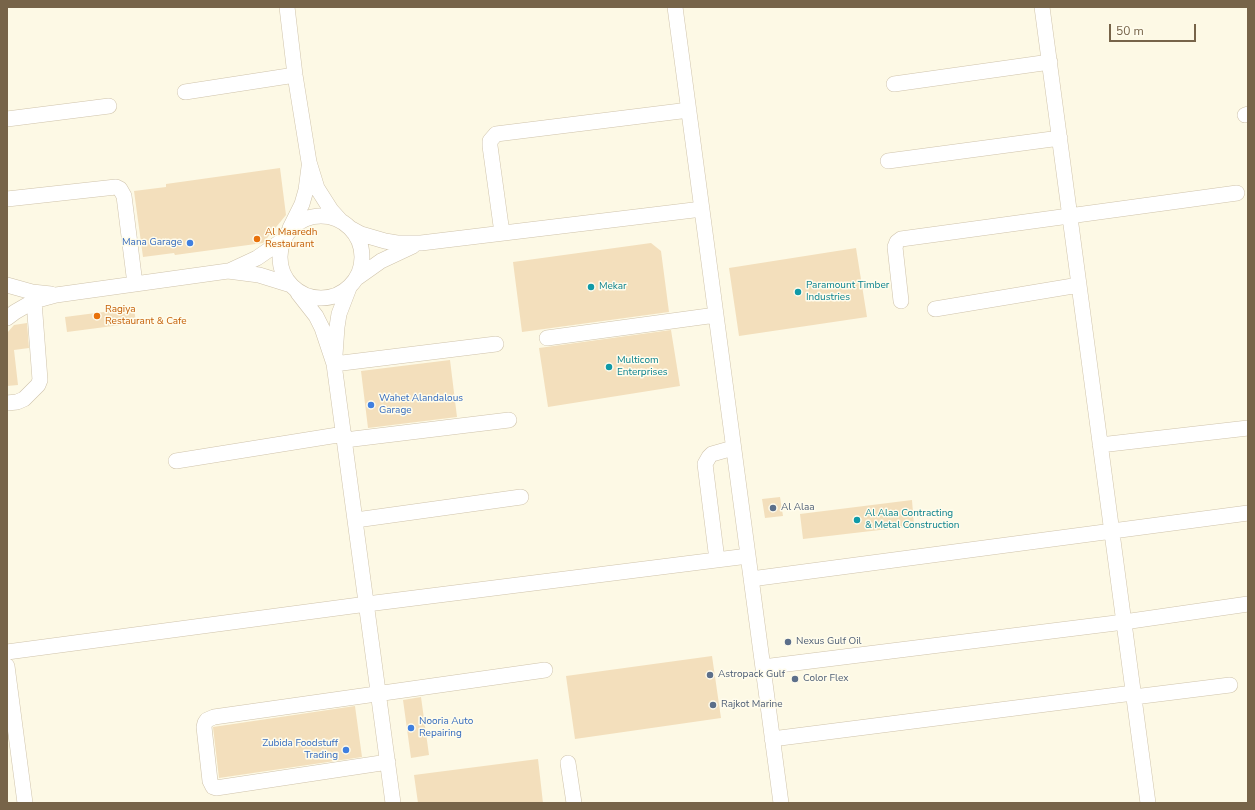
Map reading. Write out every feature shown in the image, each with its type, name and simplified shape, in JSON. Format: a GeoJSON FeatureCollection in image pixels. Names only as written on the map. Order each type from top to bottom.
{"type":"FeatureCollection","features":[{"type":"Feature","properties":{"kind":"street"},"geometry":{"type":"LineString","coordinates":[[287,7],[295,75],[309,162],[317,188],[331,210],[357,237],[361,247],[361,268],[343,301],[337,328],[334,364]]}},
{"type":"Feature","properties":{"kind":"street"},"geometry":{"type":"LineString","coordinates":[[675,7],[781,803]]}},
{"type":"Feature","properties":{"kind":"street"},"geometry":{"type":"LineString","coordinates":[[1042,7],[1148,803]]}},
{"type":"Feature","properties":{"kind":"street"},"geometry":{"type":"LineString","coordinates":[[894,84],[1050,62]]}},
{"type":"Feature","properties":{"kind":"street"},"geometry":{"type":"LineString","coordinates":[[185,92],[295,75]]}},
{"type":"Feature","properties":{"kind":"street"},"geometry":{"type":"LineString","coordinates":[[7,119],[109,106]]}},
{"type":"Feature","properties":{"kind":"street"},"geometry":{"type":"LineString","coordinates":[[502,233],[490,146],[490,141],[496,134],[689,110]]}},
{"type":"Feature","properties":{"kind":"street"},"geometry":{"type":"LineString","coordinates":[[888,161],[1060,138]]}},
{"type":"Feature","properties":{"kind":"street"},"geometry":{"type":"LineString","coordinates":[[309,162],[306,190],[302,204],[279,251],[279,263],[282,274],[316,316],[322,328],[334,364],[393,803]]}},
{"type":"Feature","properties":{"kind":"street"},"geometry":{"type":"LineString","coordinates":[[7,199],[113,187],[120,189],[124,196],[135,284]]}},
{"type":"Feature","properties":{"kind":"street"},"geometry":{"type":"LineString","coordinates":[[901,301],[895,247],[897,242],[901,239],[1237,193]]}},
{"type":"Feature","properties":{"kind":"street"},"geometry":{"type":"LineString","coordinates":[[228,271],[257,258],[298,222],[314,217],[330,217],[361,234],[384,242],[403,244],[702,209]]}},
{"type":"Feature","properties":{"kind":"street"},"geometry":{"type":"LineString","coordinates":[[7,318],[34,301],[56,295],[228,271],[259,275],[293,288],[308,297],[319,299],[329,298],[339,294],[375,265],[394,254],[421,243]]}},
{"type":"Feature","properties":{"kind":"street"},"geometry":{"type":"LineString","coordinates":[[7,285],[32,292],[56,295]]}},
{"type":"Feature","properties":{"kind":"street"},"geometry":{"type":"LineString","coordinates":[[935,309],[1079,285]]}},
{"type":"Feature","properties":{"kind":"street"},"geometry":{"type":"LineString","coordinates":[[7,403],[18,402],[24,399],[38,385],[40,380],[34,301]]}},
{"type":"Feature","properties":{"kind":"street"},"geometry":{"type":"LineString","coordinates":[[547,338],[716,316]]}},
{"type":"Feature","properties":{"kind":"street"},"geometry":{"type":"LineString","coordinates":[[334,364],[496,344]]}},
{"type":"Feature","properties":{"kind":"street"},"geometry":{"type":"LineString","coordinates":[[176,461],[344,437],[509,420]]}},
{"type":"Feature","properties":{"kind":"street"},"geometry":{"type":"LineString","coordinates":[[1100,445],[1248,428]]}},
{"type":"Feature","properties":{"kind":"street"},"geometry":{"type":"LineString","coordinates":[[716,560],[705,464],[712,454],[733,448]]}},
{"type":"Feature","properties":{"kind":"street"},"geometry":{"type":"LineString","coordinates":[[356,520],[521,496]]}},
{"type":"Feature","properties":{"kind":"street"},"geometry":{"type":"LineString","coordinates":[[751,579],[1248,513]]}},
{"type":"Feature","properties":{"kind":"street"},"geometry":{"type":"LineString","coordinates":[[7,652],[367,604],[748,556]]}},
{"type":"Feature","properties":{"kind":"street"},"geometry":{"type":"LineString","coordinates":[[763,667],[1124,622],[1248,604]]}},
{"type":"Feature","properties":{"kind":"street"},"geometry":{"type":"LineString","coordinates":[[7,666],[25,803]]}},
{"type":"Feature","properties":{"kind":"street"},"geometry":{"type":"LineString","coordinates":[[388,762],[219,788],[213,786],[210,781],[204,727],[210,717],[545,670]]}},
{"type":"Feature","properties":{"kind":"street"},"geometry":{"type":"LineString","coordinates":[[772,739],[1134,695],[1230,685]]}},
{"type":"Feature","properties":{"kind":"street"},"geometry":{"type":"LineString","coordinates":[[568,763],[574,803]]}},
{"type":"Feature","properties":{"kind":"building"},"geometry":{"type":"Polygon","coordinates":[[[280,168],[286,215],[263,243],[175,255],[174,253],[143,257],[134,191],[166,187],[166,184],[280,168]]]}},
{"type":"Feature","properties":{"kind":"building","name":"Mekar"},"geometry":{"type":"Polygon","coordinates":[[[651,243],[661,251],[669,312],[522,332],[513,262],[651,243]]]}},
{"type":"Feature","properties":{"kind":"building","name":"Paramount Timber Industries"},"geometry":{"type":"Polygon","coordinates":[[[856,248],[867,317],[739,336],[729,268],[856,248]]]}},
{"type":"Feature","properties":{"kind":"building"},"geometry":{"type":"Polygon","coordinates":[[[134,308],[136,323],[67,332],[65,317],[134,308]]]}},
{"type":"Feature","properties":{"kind":"building"},"geometry":{"type":"Polygon","coordinates":[[[27,323],[29,348],[14,350],[18,385],[7,386],[7,333],[14,325],[27,323]]]}},
{"type":"Feature","properties":{"kind":"building","name":"Multicom Enterprises"},"geometry":{"type":"Polygon","coordinates":[[[671,330],[680,386],[548,407],[539,348],[671,330]]]}},
{"type":"Feature","properties":{"kind":"building"},"geometry":{"type":"Polygon","coordinates":[[[450,360],[457,417],[368,428],[361,371],[450,360]]]}},
{"type":"Feature","properties":{"kind":"building","name":"Al Alaa"},"geometry":{"type":"Polygon","coordinates":[[[780,497],[783,516],[765,518],[762,499],[780,497]]]}},
{"type":"Feature","properties":{"kind":"building","name":"Al Alaa Contracting & Metal Construction"},"geometry":{"type":"Polygon","coordinates":[[[912,500],[914,526],[803,539],[800,514],[912,500]]]}},
{"type":"Feature","properties":{"kind":"building"},"geometry":{"type":"Polygon","coordinates":[[[712,656],[721,718],[575,739],[566,676],[712,656]]]}},
{"type":"Feature","properties":{"kind":"building"},"geometry":{"type":"Polygon","coordinates":[[[421,697],[429,755],[411,758],[403,700],[421,697]]]}},
{"type":"Feature","properties":{"kind":"building"},"geometry":{"type":"Polygon","coordinates":[[[355,706],[362,757],[219,778],[213,727],[355,706]]]}},
{"type":"Feature","properties":{"kind":"building"},"geometry":{"type":"Polygon","coordinates":[[[538,759],[543,803],[418,803],[414,775],[538,759]]]}},
{"type":"Feature","properties":{"kind":"place","name":"Al Maaredh Restaurant"},"geometry":{"type":"Point","coordinates":[257,239]}},
{"type":"Feature","properties":{"kind":"place","name":"Mana Garage"},"geometry":{"type":"Point","coordinates":[190,243]}},
{"type":"Feature","properties":{"kind":"place","name":"Mekar"},"geometry":{"type":"Point","coordinates":[591,287]}},
{"type":"Feature","properties":{"kind":"place","name":"Paramount Timber Industries"},"geometry":{"type":"Point","coordinates":[798,292]}},
{"type":"Feature","properties":{"kind":"place","name":"Ragiya Restaurant & Cafe"},"geometry":{"type":"Point","coordinates":[97,316]}},
{"type":"Feature","properties":{"kind":"place","name":"Multicom Enterprises"},"geometry":{"type":"Point","coordinates":[609,367]}},
{"type":"Feature","properties":{"kind":"place","name":"Wahet Alandalous Garage"},"geometry":{"type":"Point","coordinates":[371,405]}},
{"type":"Feature","properties":{"kind":"place","name":"Al Alaa"},"geometry":{"type":"Point","coordinates":[773,508]}},
{"type":"Feature","properties":{"kind":"place","name":"Al Alaa Contracting & Metal Construction"},"geometry":{"type":"Point","coordinates":[857,520]}},
{"type":"Feature","properties":{"kind":"place","name":"Nexus Gulf Oil"},"geometry":{"type":"Point","coordinates":[788,642]}},
{"type":"Feature","properties":{"kind":"place","name":"Astropack Gulf"},"geometry":{"type":"Point","coordinates":[710,675]}},
{"type":"Feature","properties":{"kind":"place","name":"Color Flex"},"geometry":{"type":"Point","coordinates":[795,679]}},
{"type":"Feature","properties":{"kind":"place","name":"Rajkot Marine"},"geometry":{"type":"Point","coordinates":[713,705]}},
{"type":"Feature","properties":{"kind":"place","name":"Nooria Auto Repairing"},"geometry":{"type":"Point","coordinates":[411,728]}},
{"type":"Feature","properties":{"kind":"place","name":"Zubida Foodstuff Trading"},"geometry":{"type":"Point","coordinates":[346,750]}}]}
